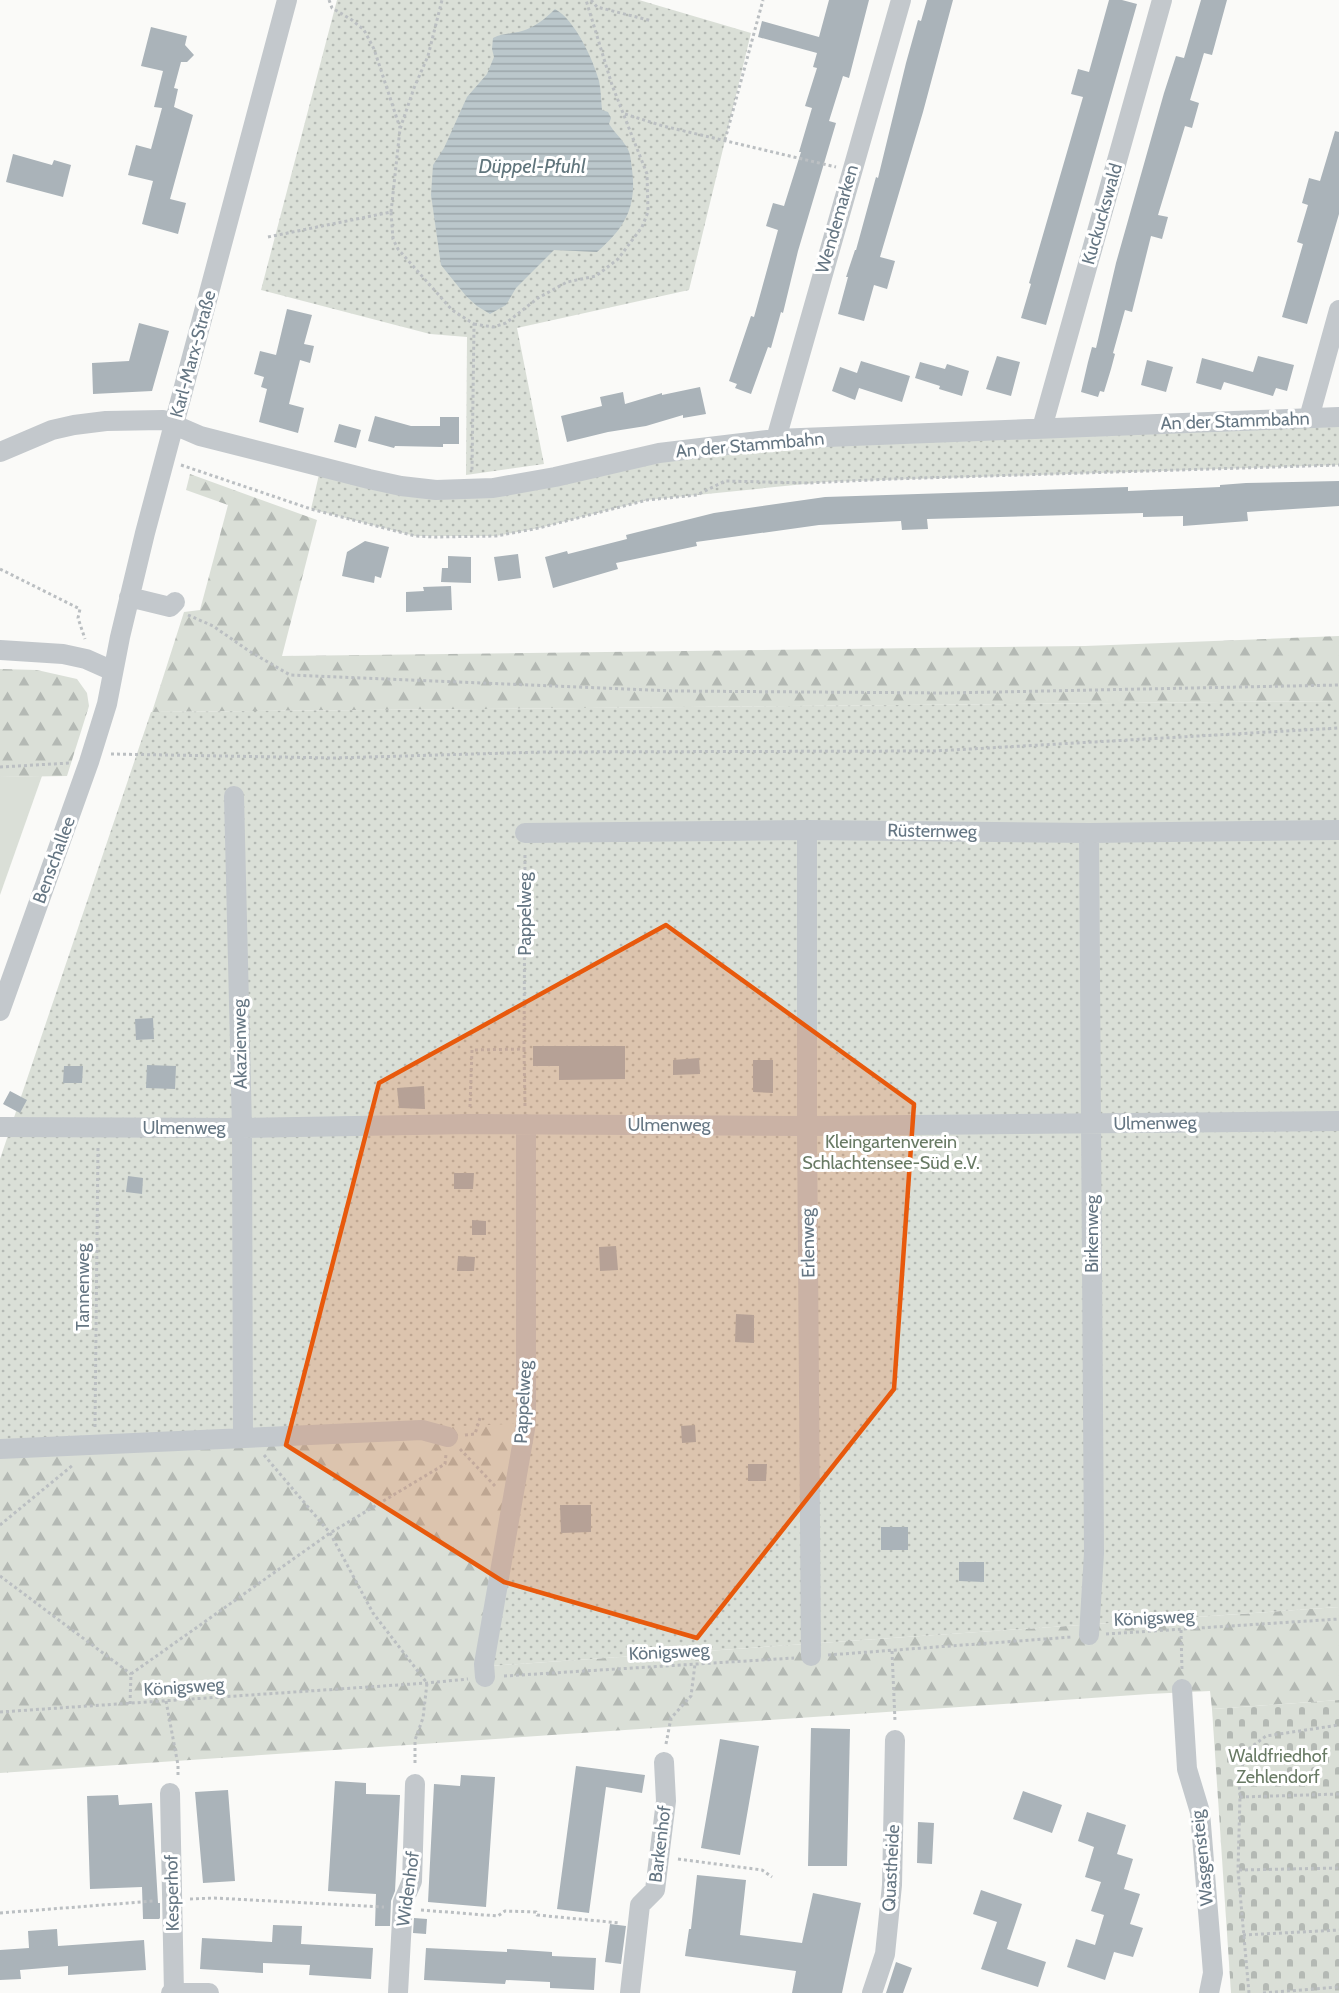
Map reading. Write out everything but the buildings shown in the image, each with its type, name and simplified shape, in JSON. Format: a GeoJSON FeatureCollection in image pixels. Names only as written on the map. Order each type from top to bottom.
{"type":"FeatureCollection","features":[{"type":"Feature","properties":{"kind":"street","name":"Karl-Marx-Straße"},"geometry":{"type":"LineString","coordinates":[[105,709],[129,597],[173,424],[287,0]]}},
{"type":"Feature","properties":{"kind":"street","name":"Wendemarken"},"geometry":{"type":"LineString","coordinates":[[776,439],[901,0]]}},
{"type":"Feature","properties":{"kind":"street","name":"Kuckuckswald"},"geometry":{"type":"LineString","coordinates":[[1042,428],[1162,0]]}},
{"type":"Feature","properties":{"kind":"street"},"geometry":{"type":"LineString","coordinates":[[1309,418],[1339,310]]}},
{"type":"Feature","properties":{"kind":"street","name":"An der Stammbahn"},"geometry":{"type":"LineString","coordinates":[[0,452],[52,430],[74,425],[106,421],[163,420],[200,436],[401,486],[436,490],[493,488],[555,477],[659,453],[776,439],[1339,417]]}},
{"type":"Feature","properties":{"kind":"street"},"geometry":{"type":"LineString","coordinates":[[129,597],[173,605]]}},
{"type":"Feature","properties":{"kind":"street"},"geometry":{"type":"LineString","coordinates":[[0,650],[63,654],[86,659],[113,671]]}},
{"type":"Feature","properties":{"kind":"street","name":"Benschallee"},"geometry":{"type":"LineString","coordinates":[[0,1011],[89,762],[105,709]]}},
{"type":"Feature","properties":{"kind":"street","name":"Akazienweg"},"geometry":{"type":"LineString","coordinates":[[234,796],[246,1437]]}},
{"type":"Feature","properties":{"kind":"street","name":"Rüsternweg"},"geometry":{"type":"LineString","coordinates":[[525,833],[807,830],[1089,833],[1339,830]]}},
{"type":"Feature","properties":{"kind":"street","name":"Erlenweg"},"geometry":{"type":"LineString","coordinates":[[807,830],[811,1656]]}},
{"type":"Feature","properties":{"kind":"street","name":"Birkenweg"},"geometry":{"type":"LineString","coordinates":[[1089,833],[1094,1553],[1089,1635]]}},
{"type":"Feature","properties":{"kind":"street","name":"Ulmenweg"},"geometry":{"type":"LineString","coordinates":[[0,1127],[242,1128],[470,1124],[807,1125],[1339,1121]]}},
{"type":"Feature","properties":{"kind":"street","name":"Pappelweg"},"geometry":{"type":"LineString","coordinates":[[485,1677],[483,1664],[526,1423],[526,1124]]}},
{"type":"Feature","properties":{"kind":"street"},"geometry":{"type":"LineString","coordinates":[[0,1449],[422,1430],[448,1437]]}},
{"type":"Feature","properties":{"kind":"street","name":"Wasgensteig"},"geometry":{"type":"LineString","coordinates":[[1182,1689],[1187,1769],[1200,1812],[1213,1973],[1209,1993]]}},
{"type":"Feature","properties":{"kind":"street","name":"Quastheide"},"geometry":{"type":"LineString","coordinates":[[873,1993],[885,1954],[892,1885],[896,1740]]}},
{"type":"Feature","properties":{"kind":"street","name":"Barkenhof"},"geometry":{"type":"LineString","coordinates":[[630,1993],[640,1905],[655,1890],[666,1801],[664,1762]]}},
{"type":"Feature","properties":{"kind":"street","name":"Widenhof"},"geometry":{"type":"LineString","coordinates":[[399,1993],[403,1908],[412,1881],[415,1784]]}},
{"type":"Feature","properties":{"kind":"street","name":"Kesperhof"},"geometry":{"type":"LineString","coordinates":[[170,1793],[172,1993]]}},
{"type":"Feature","properties":{"kind":"street"},"geometry":{"type":"LineString","coordinates":[[172,1993],[210,1993]]}},
{"type":"Feature","properties":{"kind":"path"},"geometry":{"type":"LineString","coordinates":[[329,0],[332,8],[364,30],[374,49],[400,129]]}},
{"type":"Feature","properties":{"kind":"path"},"geometry":{"type":"LineString","coordinates":[[442,0],[428,56],[414,87],[400,129],[391,212],[393,239],[398,249],[452,310],[474,324],[493,327],[506,322],[538,298],[567,282],[596,276],[618,259],[635,238],[648,212],[647,174],[612,85],[586,0]]}},
{"type":"Feature","properties":{"kind":"path"},"geometry":{"type":"LineString","coordinates":[[591,0],[597,7],[652,21]]}},
{"type":"Feature","properties":{"kind":"path"},"geometry":{"type":"LineString","coordinates":[[725,141],[763,0]]}},
{"type":"Feature","properties":{"kind":"path"},"geometry":{"type":"LineString","coordinates":[[625,114],[663,126],[841,169]]}},
{"type":"Feature","properties":{"kind":"path"},"geometry":{"type":"LineString","coordinates":[[268,237],[391,212]]}},
{"type":"Feature","properties":{"kind":"path"},"geometry":{"type":"LineString","coordinates":[[472,489],[474,324]]}},
{"type":"Feature","properties":{"kind":"path"},"geometry":{"type":"LineString","coordinates":[[178,464],[311,509],[415,536],[435,537],[496,536],[539,528],[647,500],[697,495],[725,481],[808,483],[1339,465]]}},
{"type":"Feature","properties":{"kind":"path"},"geometry":{"type":"LineString","coordinates":[[0,569],[80,609],[78,618],[80,628],[86,642],[91,641]]}},
{"type":"Feature","properties":{"kind":"path"},"geometry":{"type":"LineString","coordinates":[[173,605],[213,626],[290,675],[673,691],[947,693],[1339,685]]}},
{"type":"Feature","properties":{"kind":"path"},"geometry":{"type":"LineString","coordinates":[[109,754],[334,758],[543,752],[935,751],[1339,728]]}},
{"type":"Feature","properties":{"kind":"path"},"geometry":{"type":"LineString","coordinates":[[0,766],[74,763]]}},
{"type":"Feature","properties":{"kind":"path","name":"Pappelweg"},"geometry":{"type":"LineString","coordinates":[[525,833],[526,1124]]}},
{"type":"Feature","properties":{"kind":"path"},"geometry":{"type":"LineString","coordinates":[[470,1124],[472,1050],[524,1049]]}},
{"type":"Feature","properties":{"kind":"path","name":"Tannenweg"},"geometry":{"type":"LineString","coordinates":[[95,1445],[98,1128]]}},
{"type":"Feature","properties":{"kind":"path"},"geometry":{"type":"LineString","coordinates":[[246,1437],[330,1533],[373,1613],[427,1683],[423,1718],[415,1740],[415,1784]]}},
{"type":"Feature","properties":{"kind":"path"},"geometry":{"type":"LineString","coordinates":[[448,1437],[499,1489],[514,1492]]}},
{"type":"Feature","properties":{"kind":"path"},"geometry":{"type":"LineString","coordinates":[[131,1674],[330,1533],[445,1464],[448,1437]]}},
{"type":"Feature","properties":{"kind":"path"},"geometry":{"type":"LineString","coordinates":[[0,1525],[95,1445]]}},
{"type":"Feature","properties":{"kind":"path"},"geometry":{"type":"LineString","coordinates":[[0,1576],[131,1674]]}},
{"type":"Feature","properties":{"kind":"path","name":"Königsweg"},"geometry":{"type":"LineString","coordinates":[[0,1712],[1339,1619]]}},
{"type":"Feature","properties":{"kind":"path"},"geometry":{"type":"LineString","coordinates":[[1181,1630],[1182,1689]]}},
{"type":"Feature","properties":{"kind":"path"},"geometry":{"type":"LineString","coordinates":[[892,1651],[896,1740]]}},
{"type":"Feature","properties":{"kind":"path"},"geometry":{"type":"LineString","coordinates":[[664,1762],[671,1718],[691,1696],[695,1664]]}},
{"type":"Feature","properties":{"kind":"path"},"geometry":{"type":"LineString","coordinates":[[130,1704],[131,1674]]}},
{"type":"Feature","properties":{"kind":"path"},"geometry":{"type":"LineString","coordinates":[[166,1701],[179,1774],[170,1793]]}},
{"type":"Feature","properties":{"kind":"path"},"geometry":{"type":"LineString","coordinates":[[1249,1993],[1238,1870],[1239,1782],[1243,1763],[1250,1748],[1266,1736],[1339,1725]]}},
{"type":"Feature","properties":{"kind":"path"},"geometry":{"type":"LineString","coordinates":[[1240,1797],[1339,1794]]}},
{"type":"Feature","properties":{"kind":"path"},"geometry":{"type":"LineString","coordinates":[[675,1859],[762,1870],[772,1877]]}},
{"type":"Feature","properties":{"kind":"path"},"geometry":{"type":"LineString","coordinates":[[1238,1870],[1339,1868]]}},
{"type":"Feature","properties":{"kind":"path"},"geometry":{"type":"LineString","coordinates":[[0,1913],[214,1898],[403,1908],[498,1916],[505,1911],[536,1912],[537,1915],[616,1922]]}},
{"type":"Feature","properties":{"kind":"path"},"geometry":{"type":"LineString","coordinates":[[1244,1935],[1339,1930]]}},
{"type":"Feature","properties":{"kind":"path"},"geometry":{"type":"LineString","coordinates":[[1263,1993],[1339,1987]]}},
{"type":"Feature","properties":{"kind":"highlighted area"},"geometry":{"type":"Polygon","coordinates":[[[666,925],[914,1104],[894,1389],[697,1638],[504,1582],[286,1445],[379,1083],[666,925]]]}},
{"type":"Feature","properties":{"kind":"green space"},"geometry":{"type":"Polygon","coordinates":[[[337,0],[639,0],[751,33],[689,290],[517,328],[544,464],[466,475],[467,337],[430,334],[261,290],[337,0]]]}},
{"type":"Feature","properties":{"kind":"green space"},"geometry":{"type":"Polygon","coordinates":[[[1339,417],[1339,465],[825,482],[647,500],[539,528],[496,536],[415,536],[311,509],[321,466],[436,490],[659,453],[1339,417]]]}},
{"type":"Feature","properties":{"kind":"green space"},"geometry":{"type":"Polygon","coordinates":[[[190,474],[317,520],[282,656],[1085,646],[1339,636],[1339,701],[152,712],[184,612],[200,610],[228,505],[186,490],[190,474]]]}},
{"type":"Feature","properties":{"kind":"green space"},"geometry":{"type":"Polygon","coordinates":[[[0,669],[37,670],[77,679],[87,693],[89,706],[67,776],[0,777],[0,669]]]}},
{"type":"Feature","properties":{"kind":"green space","name":"Kleingartenverein Schlachtensee-Süd e.V."},"geometry":{"type":"Polygon","coordinates":[[[1339,701],[1339,1607],[489,1666],[534,1423],[0,1446],[0,1159],[151,712],[1339,701]]]}},
{"type":"Feature","properties":{"kind":"green space"},"geometry":{"type":"Polygon","coordinates":[[[42,776],[0,895],[0,777],[42,776]]]}},
{"type":"Feature","properties":{"kind":"green space"},"geometry":{"type":"Polygon","coordinates":[[[535,1422],[489,1666],[1339,1607],[1339,1700],[1212,1709],[1210,1691],[1149,1694],[0,1773],[0,1446],[535,1422]]]}},
{"type":"Feature","properties":{"kind":"green space","name":"Waldfriedhof Zehlendorf"},"geometry":{"type":"Polygon","coordinates":[[[1339,1700],[1339,1993],[1231,1993],[1212,1709],[1339,1700]]]}},
{"type":"Feature","properties":{"kind":"water","name":"Düppel-Pfuhl"},"geometry":{"type":"Polygon","coordinates":[[[555,9],[569,22],[582,41],[599,81],[602,110],[608,112],[611,118],[609,124],[629,152],[633,182],[631,206],[622,225],[597,252],[554,250],[516,288],[506,305],[490,314],[466,296],[441,265],[431,195],[433,165],[444,148],[467,97],[487,74],[494,57],[493,38],[531,28],[555,9]]]}}]}
